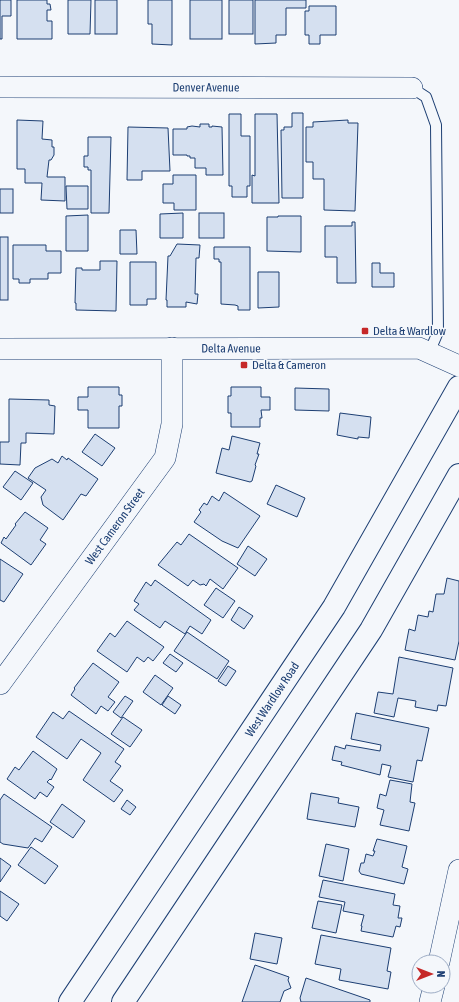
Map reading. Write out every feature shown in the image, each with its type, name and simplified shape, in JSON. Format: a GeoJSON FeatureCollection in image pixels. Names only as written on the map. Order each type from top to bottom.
{"type":"FeatureCollection","features":[{"type":"Feature","properties":{"kind":"main road","name":"West Wardlow Road"},"geometry":{"type":"LineString","coordinates":[[70,1002],[334,608],[459,387]]}},
{"type":"Feature","properties":{"kind":"main road"},"geometry":{"type":"LineString","coordinates":[[123,1002],[371,630],[459,475]]}},
{"type":"Feature","properties":{"kind":"street","name":"Denver Avenue"},"geometry":{"type":"LineString","coordinates":[[0,87],[412,88]]}},
{"type":"Feature","properties":{"kind":"street","name":"West Cameron Street"},"geometry":{"type":"LineString","coordinates":[[3,674],[165,458],[172,424],[172,348]]}},
{"type":"Feature","properties":{"kind":"street","name":"Delta Avenue"},"geometry":{"type":"LineString","coordinates":[[0,349],[419,348],[459,366]]}},
{"type":"Feature","properties":{"kind":"street"},"geometry":{"type":"LineString","coordinates":[[441,954],[459,870]]}},
{"type":"Feature","properties":{"kind":"lane"},"geometry":{"type":"LineString","coordinates":[[412,88],[426,97],[436,125],[438,332],[429,353]]}},
{"type":"Feature","properties":{"kind":"building"},"geometry":{"type":"Polygon","coordinates":[[[0,0],[11,0],[11,16],[2,16],[2,39],[0,39],[0,0]]]}},
{"type":"Feature","properties":{"kind":"building"},"geometry":{"type":"Polygon","coordinates":[[[17,0],[47,0],[47,4],[50,4],[51,10],[47,10],[47,21],[52,21],[52,39],[17,39],[17,0]]]}},
{"type":"Feature","properties":{"kind":"building"},"geometry":{"type":"Polygon","coordinates":[[[68,0],[91,0],[90,34],[68,34],[68,0]]]}},
{"type":"Feature","properties":{"kind":"building"},"geometry":{"type":"Polygon","coordinates":[[[95,0],[117,0],[117,34],[95,34],[95,0]]]}},
{"type":"Feature","properties":{"kind":"building"},"geometry":{"type":"Polygon","coordinates":[[[148,0],[172,0],[172,45],[152,44],[152,24],[148,24],[148,0]]]}},
{"type":"Feature","properties":{"kind":"building"},"geometry":{"type":"Polygon","coordinates":[[[190,0],[222,0],[222,39],[190,39],[190,0]]]}},
{"type":"Feature","properties":{"kind":"building"},"geometry":{"type":"Polygon","coordinates":[[[229,0],[253,0],[253,34],[229,34],[229,0]]]}},
{"type":"Feature","properties":{"kind":"building"},"geometry":{"type":"Polygon","coordinates":[[[255,0],[306,0],[306,8],[286,8],[286,35],[276,35],[276,43],[255,44],[255,0]]]}},
{"type":"Feature","properties":{"kind":"building"},"geometry":{"type":"Polygon","coordinates":[[[309,6],[336,6],[336,35],[320,35],[320,44],[309,44],[309,35],[305,35],[305,11],[309,11],[309,6]]]}},
{"type":"Feature","properties":{"kind":"building"},"geometry":{"type":"Polygon","coordinates":[[[292,113],[303,113],[303,198],[282,198],[281,130],[284,130],[284,127],[292,127],[292,113]]]}},
{"type":"Feature","properties":{"kind":"building"},"geometry":{"type":"Polygon","coordinates":[[[229,114],[241,114],[241,136],[250,136],[250,186],[247,186],[247,197],[232,197],[232,186],[229,186],[229,114]]]}},
{"type":"Feature","properties":{"kind":"building"},"geometry":{"type":"Polygon","coordinates":[[[255,114],[277,114],[279,203],[252,203],[252,175],[255,176],[255,114]]]}},
{"type":"Feature","properties":{"kind":"building"},"geometry":{"type":"Polygon","coordinates":[[[17,120],[43,121],[42,139],[52,140],[52,147],[54,147],[54,155],[51,160],[49,160],[47,177],[65,177],[65,201],[41,200],[42,183],[25,183],[25,169],[17,169],[17,120]]]}},
{"type":"Feature","properties":{"kind":"building"},"geometry":{"type":"Polygon","coordinates":[[[348,120],[348,123],[358,123],[355,211],[324,210],[324,179],[313,179],[313,162],[306,162],[306,127],[313,127],[313,122],[348,120]]]}},
{"type":"Feature","properties":{"kind":"building"},"geometry":{"type":"Polygon","coordinates":[[[200,124],[209,124],[209,127],[222,127],[223,175],[206,175],[206,168],[195,168],[195,158],[190,158],[190,156],[187,155],[173,155],[173,129],[187,129],[187,127],[192,126],[200,127],[200,124]]]}},
{"type":"Feature","properties":{"kind":"building"},"geometry":{"type":"Polygon","coordinates":[[[128,127],[168,128],[170,171],[142,171],[142,180],[127,180],[128,127]]]}},
{"type":"Feature","properties":{"kind":"building"},"geometry":{"type":"Polygon","coordinates":[[[88,137],[111,137],[109,213],[91,213],[91,170],[88,170],[88,167],[84,167],[84,156],[88,156],[88,137]]]}},
{"type":"Feature","properties":{"kind":"building"},"geometry":{"type":"Polygon","coordinates":[[[173,175],[196,175],[196,210],[174,210],[174,203],[163,203],[163,184],[173,184],[173,175]]]}},
{"type":"Feature","properties":{"kind":"building"},"geometry":{"type":"Polygon","coordinates":[[[66,186],[88,186],[88,209],[67,209],[66,186]]]}},
{"type":"Feature","properties":{"kind":"building"},"geometry":{"type":"Polygon","coordinates":[[[0,189],[13,189],[13,213],[0,213],[0,189]]]}},
{"type":"Feature","properties":{"kind":"building"},"geometry":{"type":"Polygon","coordinates":[[[183,213],[183,238],[160,238],[160,214],[183,213]]]}},
{"type":"Feature","properties":{"kind":"building"},"geometry":{"type":"Polygon","coordinates":[[[199,213],[224,213],[224,238],[199,238],[199,213]]]}},
{"type":"Feature","properties":{"kind":"building"},"geometry":{"type":"Polygon","coordinates":[[[88,215],[88,251],[66,251],[66,216],[88,215]]]}},
{"type":"Feature","properties":{"kind":"building"},"geometry":{"type":"Polygon","coordinates":[[[301,216],[301,252],[267,251],[267,217],[301,216]]]}},
{"type":"Feature","properties":{"kind":"building"},"geometry":{"type":"Polygon","coordinates":[[[352,222],[355,222],[356,283],[337,283],[337,257],[325,257],[325,226],[352,226],[352,222]]]}},
{"type":"Feature","properties":{"kind":"building"},"geometry":{"type":"Polygon","coordinates":[[[120,230],[136,230],[137,254],[120,254],[120,230]]]}},
{"type":"Feature","properties":{"kind":"building"},"geometry":{"type":"Polygon","coordinates":[[[0,237],[8,237],[8,300],[0,300],[0,237]]]}},
{"type":"Feature","properties":{"kind":"building"},"geometry":{"type":"Polygon","coordinates":[[[177,244],[200,245],[199,258],[196,258],[195,294],[198,294],[197,304],[186,302],[186,307],[167,307],[168,256],[170,256],[177,244]]]}},
{"type":"Feature","properties":{"kind":"building"},"geometry":{"type":"Polygon","coordinates":[[[13,245],[46,245],[46,251],[61,251],[61,273],[48,273],[48,279],[30,279],[30,283],[19,283],[19,279],[13,279],[13,245]]]}},
{"type":"Feature","properties":{"kind":"building"},"geometry":{"type":"Polygon","coordinates":[[[214,247],[250,247],[250,310],[238,310],[238,306],[221,304],[221,262],[219,262],[219,259],[214,259],[214,247]]]}},
{"type":"Feature","properties":{"kind":"building"},"geometry":{"type":"Polygon","coordinates":[[[100,261],[117,261],[116,311],[76,310],[76,268],[82,268],[82,270],[100,270],[100,261]]]}},
{"type":"Feature","properties":{"kind":"building"},"geometry":{"type":"Polygon","coordinates":[[[130,262],[156,262],[156,299],[147,299],[147,305],[130,305],[130,262]]]}},
{"type":"Feature","properties":{"kind":"building"},"geometry":{"type":"Polygon","coordinates":[[[372,263],[380,263],[380,273],[394,273],[394,287],[372,287],[372,263]]]}},
{"type":"Feature","properties":{"kind":"building"},"geometry":{"type":"Polygon","coordinates":[[[258,272],[279,272],[279,307],[258,308],[258,272]]]}},
{"type":"Feature","properties":{"kind":"building"},"geometry":{"type":"Polygon","coordinates":[[[88,387],[119,387],[119,395],[122,395],[122,406],[119,406],[119,428],[88,428],[88,410],[78,410],[78,397],[88,397],[88,387]]]}},
{"type":"Feature","properties":{"kind":"building"},"geometry":{"type":"Polygon","coordinates":[[[231,387],[261,387],[261,397],[270,397],[270,410],[261,410],[262,418],[260,418],[260,427],[231,427],[231,413],[228,413],[228,396],[231,396],[231,387]]]}},
{"type":"Feature","properties":{"kind":"building"},"geometry":{"type":"Polygon","coordinates":[[[295,388],[329,389],[329,411],[295,410],[295,388]]]}},
{"type":"Feature","properties":{"kind":"building"},"geometry":{"type":"Polygon","coordinates":[[[9,399],[49,400],[49,405],[55,406],[54,434],[26,433],[26,443],[21,443],[20,465],[0,464],[0,442],[9,442],[9,399]]]}},
{"type":"Feature","properties":{"kind":"building"},"geometry":{"type":"Polygon","coordinates":[[[340,413],[371,417],[369,438],[358,437],[358,439],[337,435],[340,413]]]}},
{"type":"Feature","properties":{"kind":"building"},"geometry":{"type":"Polygon","coordinates":[[[95,434],[115,448],[102,466],[82,452],[95,434]]]}},
{"type":"Feature","properties":{"kind":"building"},"geometry":{"type":"Polygon","coordinates":[[[232,436],[260,443],[256,466],[252,481],[250,482],[216,473],[222,448],[229,450],[232,436]]]}},
{"type":"Feature","properties":{"kind":"building"},"geometry":{"type":"Polygon","coordinates":[[[62,456],[67,460],[68,458],[98,479],[86,496],[81,494],[63,520],[43,505],[41,497],[46,490],[28,478],[35,468],[52,459],[58,463],[62,456]]]}},
{"type":"Feature","properties":{"kind":"building"},"geometry":{"type":"Polygon","coordinates":[[[15,471],[33,483],[21,500],[3,487],[15,471]]]}},
{"type":"Feature","properties":{"kind":"building"},"geometry":{"type":"Polygon","coordinates":[[[276,485],[305,498],[297,517],[267,504],[276,485]]]}},
{"type":"Feature","properties":{"kind":"building"},"geometry":{"type":"Polygon","coordinates":[[[224,492],[260,516],[238,548],[222,541],[194,522],[201,512],[199,510],[204,503],[207,505],[212,496],[219,501],[224,492]]]}},
{"type":"Feature","properties":{"kind":"building"},"geometry":{"type":"Polygon","coordinates":[[[25,512],[48,528],[40,540],[46,544],[31,565],[1,543],[4,537],[6,539],[16,525],[15,524],[25,512]]]}},
{"type":"Feature","properties":{"kind":"building"},"geometry":{"type":"Polygon","coordinates":[[[189,534],[238,568],[223,589],[210,579],[206,586],[204,584],[200,585],[193,580],[188,586],[158,565],[177,542],[181,545],[189,534]]]}},
{"type":"Feature","properties":{"kind":"building"},"geometry":{"type":"Polygon","coordinates":[[[248,546],[267,559],[255,576],[237,564],[248,546]]]}},
{"type":"Feature","properties":{"kind":"building"},"geometry":{"type":"Polygon","coordinates":[[[0,559],[23,574],[4,602],[0,600],[0,559]]]}},
{"type":"Feature","properties":{"kind":"building"},"geometry":{"type":"Polygon","coordinates":[[[447,578],[459,581],[459,641],[455,660],[405,650],[409,629],[415,631],[418,615],[428,617],[429,611],[433,612],[436,594],[444,594],[447,578]]]}},
{"type":"Feature","properties":{"kind":"building"},"geometry":{"type":"Polygon","coordinates":[[[155,580],[211,620],[202,634],[190,626],[185,634],[165,621],[160,628],[134,610],[139,604],[134,601],[146,582],[151,586],[155,580]]]}},
{"type":"Feature","properties":{"kind":"building"},"geometry":{"type":"Polygon","coordinates":[[[216,588],[235,601],[223,618],[204,605],[216,588]]]}},
{"type":"Feature","properties":{"kind":"building"},"geometry":{"type":"Polygon","coordinates":[[[239,607],[253,616],[244,629],[231,620],[239,607]]]}},
{"type":"Feature","properties":{"kind":"building"},"geometry":{"type":"Polygon","coordinates":[[[127,621],[164,647],[153,661],[148,657],[144,662],[137,657],[127,672],[97,651],[110,633],[115,637],[127,621]]]}},
{"type":"Feature","properties":{"kind":"building"},"geometry":{"type":"Polygon","coordinates":[[[187,632],[229,661],[217,679],[174,651],[187,632]]]}},
{"type":"Feature","properties":{"kind":"building"},"geometry":{"type":"Polygon","coordinates":[[[170,654],[183,663],[176,672],[163,663],[170,654]]]}},
{"type":"Feature","properties":{"kind":"building"},"geometry":{"type":"Polygon","coordinates":[[[399,657],[453,668],[446,706],[438,705],[437,711],[415,707],[416,701],[398,698],[394,717],[374,713],[378,692],[393,694],[399,657]]]}},
{"type":"Feature","properties":{"kind":"building"},"geometry":{"type":"Polygon","coordinates":[[[93,663],[119,682],[108,697],[115,702],[108,711],[101,706],[96,714],[71,695],[75,689],[74,688],[93,663]]]}},
{"type":"Feature","properties":{"kind":"building"},"geometry":{"type":"Polygon","coordinates":[[[228,666],[236,671],[226,686],[218,681],[228,666]]]}},
{"type":"Feature","properties":{"kind":"building"},"geometry":{"type":"Polygon","coordinates":[[[155,675],[173,688],[161,705],[143,692],[155,675]]]}},
{"type":"Feature","properties":{"kind":"building"},"geometry":{"type":"Polygon","coordinates":[[[125,696],[133,701],[121,718],[113,712],[125,696]]]}},
{"type":"Feature","properties":{"kind":"building"},"geometry":{"type":"Polygon","coordinates":[[[168,696],[181,705],[175,714],[162,705],[168,696]]]}},
{"type":"Feature","properties":{"kind":"building"},"geometry":{"type":"Polygon","coordinates":[[[69,711],[124,749],[115,762],[121,766],[110,781],[123,790],[114,802],[83,780],[101,753],[81,739],[67,759],[36,737],[53,712],[63,719],[69,711]]]}},
{"type":"Feature","properties":{"kind":"building"},"geometry":{"type":"Polygon","coordinates":[[[356,713],[429,728],[422,761],[417,760],[413,782],[388,777],[391,766],[382,764],[380,775],[341,765],[342,762],[332,760],[335,746],[345,749],[346,745],[380,751],[381,745],[351,739],[356,713]]]}},
{"type":"Feature","properties":{"kind":"building"},"geometry":{"type":"Polygon","coordinates":[[[123,717],[142,730],[130,747],[111,734],[123,717]]]}},
{"type":"Feature","properties":{"kind":"building"},"geometry":{"type":"Polygon","coordinates":[[[33,751],[57,769],[51,780],[50,779],[47,782],[54,787],[47,797],[40,792],[35,799],[7,779],[15,767],[19,770],[33,751]]]}},
{"type":"Feature","properties":{"kind":"building"},"geometry":{"type":"Polygon","coordinates":[[[390,780],[412,784],[410,802],[415,803],[409,831],[380,825],[384,810],[377,808],[380,794],[386,796],[390,780]]]}},
{"type":"Feature","properties":{"kind":"building"},"geometry":{"type":"Polygon","coordinates":[[[311,793],[339,798],[338,803],[359,807],[355,827],[307,819],[311,793]]]}},
{"type":"Feature","properties":{"kind":"building"},"geometry":{"type":"Polygon","coordinates":[[[4,794],[52,827],[42,842],[35,838],[28,848],[3,844],[0,842],[0,800],[4,794]]]}},
{"type":"Feature","properties":{"kind":"building"},"geometry":{"type":"Polygon","coordinates":[[[127,800],[136,807],[130,815],[121,809],[127,800]]]}},
{"type":"Feature","properties":{"kind":"building"},"geometry":{"type":"Polygon","coordinates":[[[62,804],[85,821],[73,838],[50,822],[62,804]]]}},
{"type":"Feature","properties":{"kind":"building"},"geometry":{"type":"Polygon","coordinates":[[[377,839],[407,846],[402,867],[408,869],[404,884],[361,874],[359,871],[361,863],[364,863],[366,854],[373,856],[377,839]]]}},
{"type":"Feature","properties":{"kind":"building"},"geometry":{"type":"Polygon","coordinates":[[[326,844],[349,849],[343,881],[319,876],[326,844]]]}},
{"type":"Feature","properties":{"kind":"building"},"geometry":{"type":"Polygon","coordinates":[[[31,847],[58,866],[45,884],[18,865],[31,847]]]}},
{"type":"Feature","properties":{"kind":"building"},"geometry":{"type":"Polygon","coordinates":[[[0,858],[11,866],[0,882],[0,858]]]}},
{"type":"Feature","properties":{"kind":"building"},"geometry":{"type":"Polygon","coordinates":[[[323,880],[395,894],[393,905],[400,906],[398,918],[402,918],[400,927],[396,926],[393,937],[361,931],[364,915],[343,911],[345,902],[319,897],[323,880]]]}},
{"type":"Feature","properties":{"kind":"building"},"geometry":{"type":"Polygon","coordinates":[[[0,891],[19,904],[7,921],[0,916],[0,891]]]}},
{"type":"Feature","properties":{"kind":"building"},"geometry":{"type":"Polygon","coordinates":[[[318,901],[342,905],[336,933],[312,928],[318,901]]]}},
{"type":"Feature","properties":{"kind":"building"},"geometry":{"type":"Polygon","coordinates":[[[255,933],[282,938],[277,964],[250,959],[255,933]]]}},
{"type":"Feature","properties":{"kind":"building"},"geometry":{"type":"Polygon","coordinates":[[[321,935],[391,948],[387,971],[391,972],[388,989],[339,980],[341,969],[315,964],[321,935]]]}},
{"type":"Feature","properties":{"kind":"building"},"geometry":{"type":"Polygon","coordinates":[[[255,965],[289,977],[288,980],[291,988],[284,991],[280,1002],[242,1002],[255,965]]]}},
{"type":"Feature","properties":{"kind":"building"},"geometry":{"type":"Polygon","coordinates":[[[306,978],[370,1000],[370,1002],[301,1002],[300,998],[306,978]]]}},
{"type":"Feature","properties":{"kind":"place","name":"Delta & Wardlow"},"geometry":{"type":"Point","coordinates":[365,331]}},
{"type":"Feature","properties":{"kind":"place","name":"Delta & Cameron"},"geometry":{"type":"Point","coordinates":[244,365]}}]}
